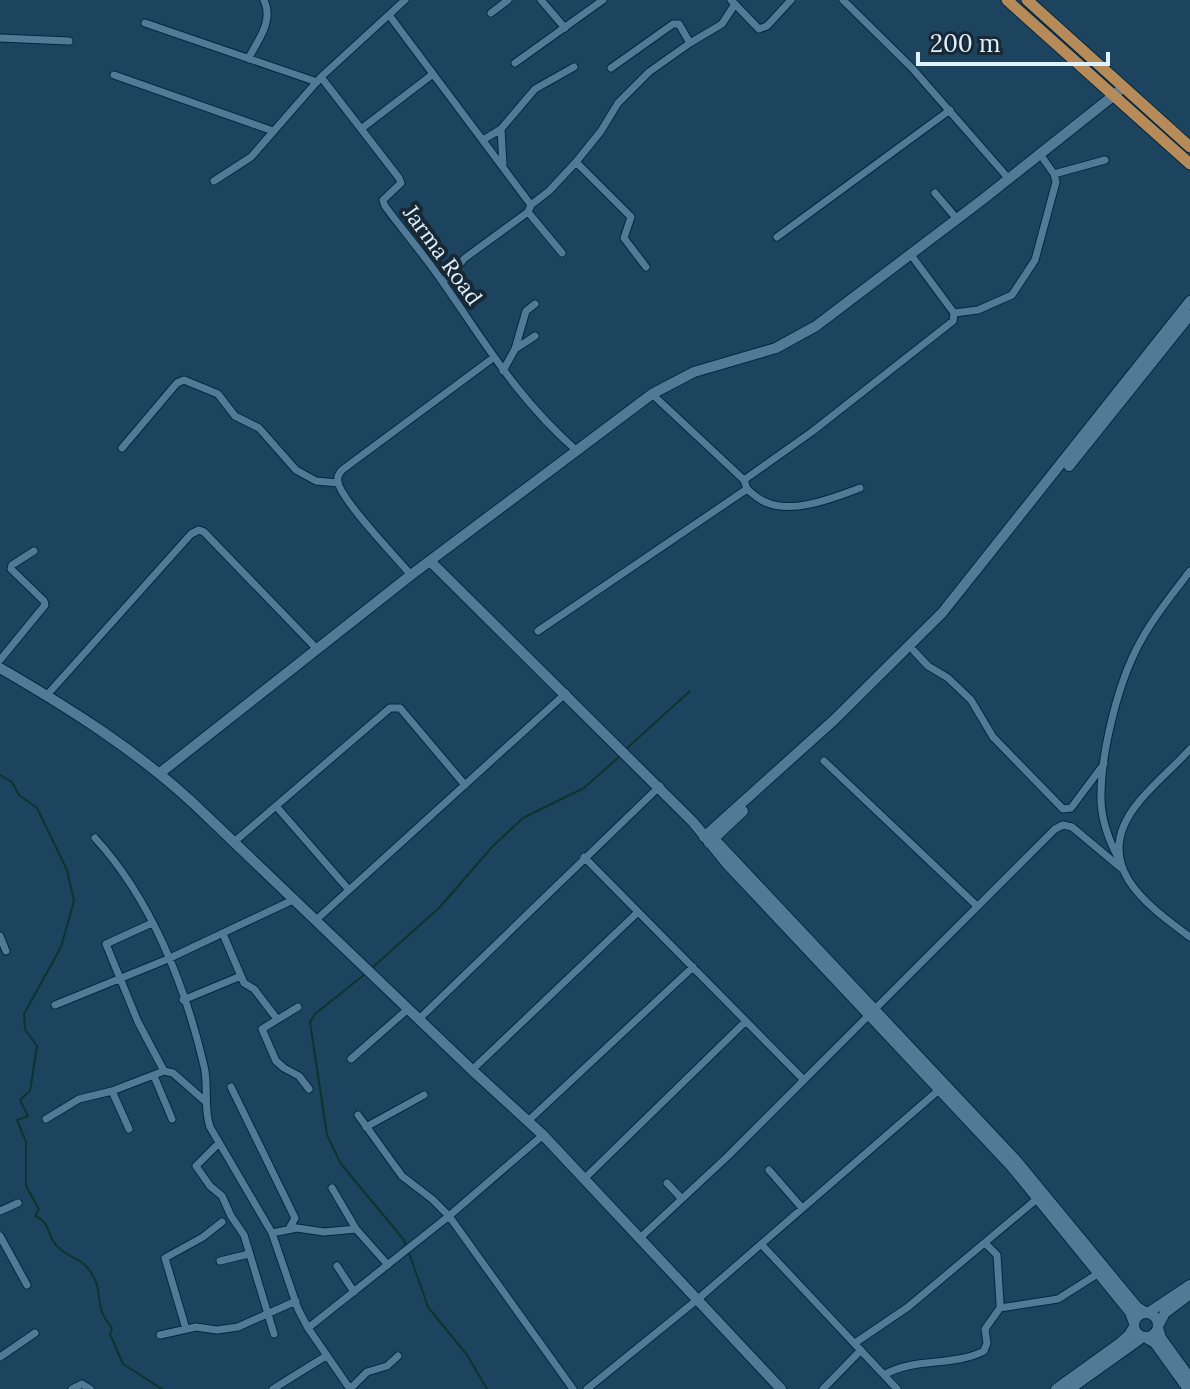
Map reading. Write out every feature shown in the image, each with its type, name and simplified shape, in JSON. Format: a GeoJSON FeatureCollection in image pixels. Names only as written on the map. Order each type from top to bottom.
{"type":"FeatureCollection","features":[{"type":"Feature","properties":{"kind":"main road"},"geometry":{"type":"LineString","coordinates":[[1007,0],[1190,164]]}},
{"type":"Feature","properties":{"kind":"main road"},"geometry":{"type":"LineString","coordinates":[[1027,0],[1190,147]]}},
{"type":"Feature","properties":{"kind":"street"},"geometry":{"type":"LineString","coordinates":[[248,59],[267,22],[269,13],[264,0]]}},
{"type":"Feature","properties":{"kind":"street"},"geometry":{"type":"LineString","coordinates":[[214,181],[251,157],[319,80],[405,0]]}},
{"type":"Feature","properties":{"kind":"street"},"geometry":{"type":"LineString","coordinates":[[491,13],[508,0]]}},
{"type":"Feature","properties":{"kind":"street"},"geometry":{"type":"LineString","coordinates":[[541,0],[565,28]]}},
{"type":"Feature","properties":{"kind":"street"},"geometry":{"type":"LineString","coordinates":[[515,63],[603,0]]}},
{"type":"Feature","properties":{"kind":"street"},"geometry":{"type":"LineString","coordinates":[[443,282],[465,258],[549,191],[601,131],[618,103],[649,72],[722,24],[733,2],[759,29],[767,26],[791,0]]}},
{"type":"Feature","properties":{"kind":"street"},"geometry":{"type":"LineString","coordinates":[[843,0],[912,68],[1009,179]]}},
{"type":"Feature","properties":{"kind":"street"},"geometry":{"type":"LineString","coordinates":[[389,15],[503,166],[529,209],[562,253]]}},
{"type":"Feature","properties":{"kind":"street"},"geometry":{"type":"LineString","coordinates":[[145,23],[319,80]]}},
{"type":"Feature","properties":{"kind":"street"},"geometry":{"type":"LineString","coordinates":[[611,68],[673,24],[679,24],[690,43]]}},
{"type":"Feature","properties":{"kind":"street"},"geometry":{"type":"LineString","coordinates":[[0,38],[69,41]]}},
{"type":"Feature","properties":{"kind":"street"},"geometry":{"type":"LineString","coordinates":[[483,140],[501,129],[535,89],[574,67]]}},
{"type":"Feature","properties":{"kind":"street"},"geometry":{"type":"LineString","coordinates":[[361,129],[433,74]]}},
{"type":"Feature","properties":{"kind":"street"},"geometry":{"type":"LineString","coordinates":[[114,75],[273,131]]}},
{"type":"Feature","properties":{"kind":"street","name":"Jarma Road"},"geometry":{"type":"LineString","coordinates":[[319,80],[401,180],[397,188],[386,195],[383,200],[385,206],[443,282],[503,371],[552,429],[577,451]]}},
{"type":"Feature","properties":{"kind":"street"},"geometry":{"type":"LineString","coordinates":[[160,773],[411,575],[652,394],[694,372],[788,343],[834,314],[1009,179],[1123,86]]}},
{"type":"Feature","properties":{"kind":"street"},"geometry":{"type":"LineString","coordinates":[[777,237],[950,110]]}},
{"type":"Feature","properties":{"kind":"street"},"geometry":{"type":"LineString","coordinates":[[501,129],[503,166]]}},
{"type":"Feature","properties":{"kind":"street"},"geometry":{"type":"LineString","coordinates":[[954,313],[976,311],[1012,295],[1035,260],[1056,182],[1040,154]]}},
{"type":"Feature","properties":{"kind":"street"},"geometry":{"type":"LineString","coordinates":[[1054,174],[1105,160]]}},
{"type":"Feature","properties":{"kind":"street"},"geometry":{"type":"LineString","coordinates":[[576,162],[631,217],[624,238],[646,267]]}},
{"type":"Feature","properties":{"kind":"street"},"geometry":{"type":"LineString","coordinates":[[935,193],[957,219]]}},
{"type":"Feature","properties":{"kind":"street"},"geometry":{"type":"LineString","coordinates":[[538,631],[746,485],[953,321],[954,313],[911,255]]}},
{"type":"Feature","properties":{"kind":"street"},"geometry":{"type":"LineString","coordinates":[[709,838],[942,613],[1190,301]]}},
{"type":"Feature","properties":{"kind":"street"},"geometry":{"type":"LineString","coordinates":[[503,371],[515,349],[526,311],[535,304]]}},
{"type":"Feature","properties":{"kind":"street"},"geometry":{"type":"LineString","coordinates":[[696,824],[709,826],[727,821],[914,651],[947,617],[1190,315]]}},
{"type":"Feature","properties":{"kind":"street"},"geometry":{"type":"LineString","coordinates":[[515,349],[535,336]]}},
{"type":"Feature","properties":{"kind":"street"},"geometry":{"type":"LineString","coordinates":[[411,575],[349,500],[338,483],[338,477],[342,470],[493,358]]}},
{"type":"Feature","properties":{"kind":"street"},"geometry":{"type":"LineString","coordinates":[[122,448],[177,383],[184,380],[218,394],[235,416],[259,428],[296,470],[316,481],[338,483]]}},
{"type":"Feature","properties":{"kind":"street"},"geometry":{"type":"LineString","coordinates":[[652,394],[769,504],[793,505],[828,500],[860,488]]}},
{"type":"Feature","properties":{"kind":"street"},"geometry":{"type":"LineString","coordinates":[[47,695],[191,534],[199,530],[317,649]]}},
{"type":"Feature","properties":{"kind":"street"},"geometry":{"type":"LineString","coordinates":[[0,660],[45,605],[10,567],[34,551]]}},
{"type":"Feature","properties":{"kind":"street"},"geometry":{"type":"LineString","coordinates":[[431,562],[660,786],[1015,1159],[1137,1307],[1154,1316],[1161,1338],[1190,1378]]}},
{"type":"Feature","properties":{"kind":"street"},"geometry":{"type":"LineString","coordinates":[[1190,571],[1152,622],[1134,653],[1117,704],[1102,787],[1103,816],[1120,863],[1142,899],[1190,937]]}},
{"type":"Feature","properties":{"kind":"street"},"geometry":{"type":"LineString","coordinates":[[914,651],[971,700],[993,737],[1063,809],[1071,808],[1105,763]]}},
{"type":"Feature","properties":{"kind":"street"},"geometry":{"type":"LineString","coordinates":[[0,668],[104,731],[160,773],[543,1135],[781,1389]]}},
{"type":"Feature","properties":{"kind":"street"},"geometry":{"type":"LineString","coordinates":[[316,920],[566,693]]}},
{"type":"Feature","properties":{"kind":"street"},"geometry":{"type":"LineString","coordinates":[[234,842],[385,710],[395,707],[400,708],[465,785]]}},
{"type":"Feature","properties":{"kind":"street"},"geometry":{"type":"LineString","coordinates":[[1120,863],[1121,832],[1127,819],[1145,795],[1190,749]]}},
{"type":"Feature","properties":{"kind":"street"},"geometry":{"type":"LineString","coordinates":[[824,761],[976,905]]}},
{"type":"Feature","properties":{"kind":"street"},"geometry":{"type":"LineString","coordinates":[[419,1019],[660,786]]}},
{"type":"Feature","properties":{"kind":"street"},"geometry":{"type":"LineString","coordinates":[[276,806],[349,890]]}},
{"type":"Feature","properties":{"kind":"street"},"geometry":{"type":"LineString","coordinates":[[726,851],[727,821]]}},
{"type":"Feature","properties":{"kind":"street"},"geometry":{"type":"LineString","coordinates":[[641,1237],[1059,826],[1072,827],[1120,863]]}},
{"type":"Feature","properties":{"kind":"street"},"geometry":{"type":"LineString","coordinates":[[95,838],[122,870],[168,959],[206,1072],[207,1119],[272,1233],[308,1328],[350,1389],[367,1372],[387,1366],[398,1356]]}},
{"type":"Feature","properties":{"kind":"street"},"geometry":{"type":"LineString","coordinates":[[709,838],[726,851],[1038,1198],[1130,1312],[1136,1332],[1155,1343],[1188,1389]]}},
{"type":"Feature","properties":{"kind":"street"},"geometry":{"type":"LineString","coordinates":[[584,857],[804,1080]]}},
{"type":"Feature","properties":{"kind":"street"},"geometry":{"type":"LineString","coordinates":[[55,1005],[168,959],[295,899]]}},
{"type":"Feature","properties":{"kind":"street"},"geometry":{"type":"LineString","coordinates":[[472,1070],[638,912]]}},
{"type":"Feature","properties":{"kind":"street"},"geometry":{"type":"LineString","coordinates":[[152,923],[107,943],[138,1022],[164,1071]]}},
{"type":"Feature","properties":{"kind":"street"},"geometry":{"type":"LineString","coordinates":[[223,934],[246,985],[254,989],[277,1019]]}},
{"type":"Feature","properties":{"kind":"street"},"geometry":{"type":"LineString","coordinates":[[0,936],[6,951]]}},
{"type":"Feature","properties":{"kind":"street"},"geometry":{"type":"LineString","coordinates":[[528,1121],[693,967]]}},
{"type":"Feature","properties":{"kind":"street"},"geometry":{"type":"LineString","coordinates":[[183,1000],[241,976]]}},
{"type":"Feature","properties":{"kind":"street"},"geometry":{"type":"LineString","coordinates":[[298,1007],[262,1029],[276,1061],[299,1076],[309,1089]]}},
{"type":"Feature","properties":{"kind":"street"},"geometry":{"type":"LineString","coordinates":[[351,1059],[408,1009]]}},
{"type":"Feature","properties":{"kind":"street"},"geometry":{"type":"LineString","coordinates":[[585,1178],[745,1022]]}},
{"type":"Feature","properties":{"kind":"street"},"geometry":{"type":"LineString","coordinates":[[46,1119],[73,1101],[112,1091],[164,1071],[173,1073],[206,1102]]}},
{"type":"Feature","properties":{"kind":"street"},"geometry":{"type":"LineString","coordinates":[[154,1076],[172,1119]]}},
{"type":"Feature","properties":{"kind":"street"},"geometry":{"type":"LineString","coordinates":[[231,1087],[295,1218],[289,1229]]}},
{"type":"Feature","properties":{"kind":"street"},"geometry":{"type":"LineString","coordinates":[[587,1389],[698,1299],[940,1089]]}},
{"type":"Feature","properties":{"kind":"street"},"geometry":{"type":"LineString","coordinates":[[112,1091],[129,1129]]}},
{"type":"Feature","properties":{"kind":"street"},"geometry":{"type":"LineString","coordinates":[[366,1127],[424,1095]]}},
{"type":"Feature","properties":{"kind":"street"},"geometry":{"type":"LineString","coordinates":[[358,1115],[402,1176],[449,1216],[573,1389]]}},
{"type":"Feature","properties":{"kind":"street"},"geometry":{"type":"LineString","coordinates":[[308,1328],[449,1216],[543,1135]]}},
{"type":"Feature","properties":{"kind":"street"},"geometry":{"type":"LineString","coordinates":[[219,1143],[196,1166],[210,1186],[222,1196],[244,1235],[274,1334]]}},
{"type":"Feature","properties":{"kind":"street"},"geometry":{"type":"LineString","coordinates":[[769,1170],[802,1208]]}},
{"type":"Feature","properties":{"kind":"street"},"geometry":{"type":"LineString","coordinates":[[667,1183],[682,1199]]}},
{"type":"Feature","properties":{"kind":"street"},"geometry":{"type":"LineString","coordinates":[[332,1188],[356,1229],[388,1265]]}},
{"type":"Feature","properties":{"kind":"street"},"geometry":{"type":"LineString","coordinates":[[823,1389],[858,1347],[1038,1198]]}},
{"type":"Feature","properties":{"kind":"street"},"geometry":{"type":"LineString","coordinates":[[0,1211],[18,1203]]}},
{"type":"Feature","properties":{"kind":"street"},"geometry":{"type":"LineString","coordinates":[[186,1329],[165,1258],[205,1236],[222,1222]]}},
{"type":"Feature","properties":{"kind":"street"},"geometry":{"type":"LineString","coordinates":[[272,1233],[289,1229],[324,1232],[356,1229]]}},
{"type":"Feature","properties":{"kind":"street"},"geometry":{"type":"LineString","coordinates":[[0,1236],[27,1285]]}},
{"type":"Feature","properties":{"kind":"street"},"geometry":{"type":"LineString","coordinates":[[884,1375],[899,1366],[969,1357],[984,1351],[987,1343],[985,1329],[1000,1308],[997,1255],[985,1243]]}},
{"type":"Feature","properties":{"kind":"street"},"geometry":{"type":"LineString","coordinates":[[761,1244],[897,1389]]}},
{"type":"Feature","properties":{"kind":"street"},"geometry":{"type":"LineString","coordinates":[[220,1261],[249,1254]]}},
{"type":"Feature","properties":{"kind":"street"},"geometry":{"type":"LineString","coordinates":[[337,1266],[354,1292]]}},
{"type":"Feature","properties":{"kind":"street"},"geometry":{"type":"LineString","coordinates":[[1000,1308],[1058,1299],[1099,1273]]}},
{"type":"Feature","properties":{"kind":"street"},"geometry":{"type":"LineString","coordinates":[[1056,1389],[1120,1343],[1140,1315],[1190,1285]]}},
{"type":"Feature","properties":{"kind":"street"},"geometry":{"type":"LineString","coordinates":[[1070,1389],[1155,1334],[1165,1313],[1190,1294]]}},
{"type":"Feature","properties":{"kind":"street"},"geometry":{"type":"LineString","coordinates":[[160,1335],[186,1329],[228,1329],[296,1301]]}},
{"type":"Feature","properties":{"kind":"street"},"geometry":{"type":"LineString","coordinates":[[0,1357],[35,1333]]}},
{"type":"Feature","properties":{"kind":"street"},"geometry":{"type":"LineString","coordinates":[[273,1389],[326,1356]]}},
{"type":"Feature","properties":{"kind":"street"},"geometry":{"type":"LineString","coordinates":[[72,1389],[82,1384],[90,1389]]}},
{"type":"Feature","properties":{"kind":"waterway"},"geometry":{"type":"LineString","coordinates":[[625,750],[690,691]]}},
{"type":"Feature","properties":{"kind":"waterway"},"geometry":{"type":"LineString","coordinates":[[373,967],[440,907],[492,847],[523,818],[584,788],[621,755]]}},
{"type":"Feature","properties":{"kind":"waterway"},"geometry":{"type":"LineString","coordinates":[[0,775],[12,782],[19,795],[37,808],[67,870],[74,901],[61,947],[24,1014],[25,1029],[37,1046],[30,1091],[20,1100],[28,1116],[17,1120],[26,1142],[26,1186],[39,1209],[35,1216],[46,1225],[56,1245],[86,1266],[93,1276],[102,1312],[112,1328],[110,1334],[123,1364],[162,1389]]}},
{"type":"Feature","properties":{"kind":"waterway"},"geometry":{"type":"LineString","coordinates":[[365,974],[315,1014],[310,1022],[327,1135],[341,1164],[404,1240],[406,1247]]}},
{"type":"Feature","properties":{"kind":"waterway"},"geometry":{"type":"LineString","coordinates":[[409,1253],[428,1307],[467,1355],[487,1389]]}}]}
